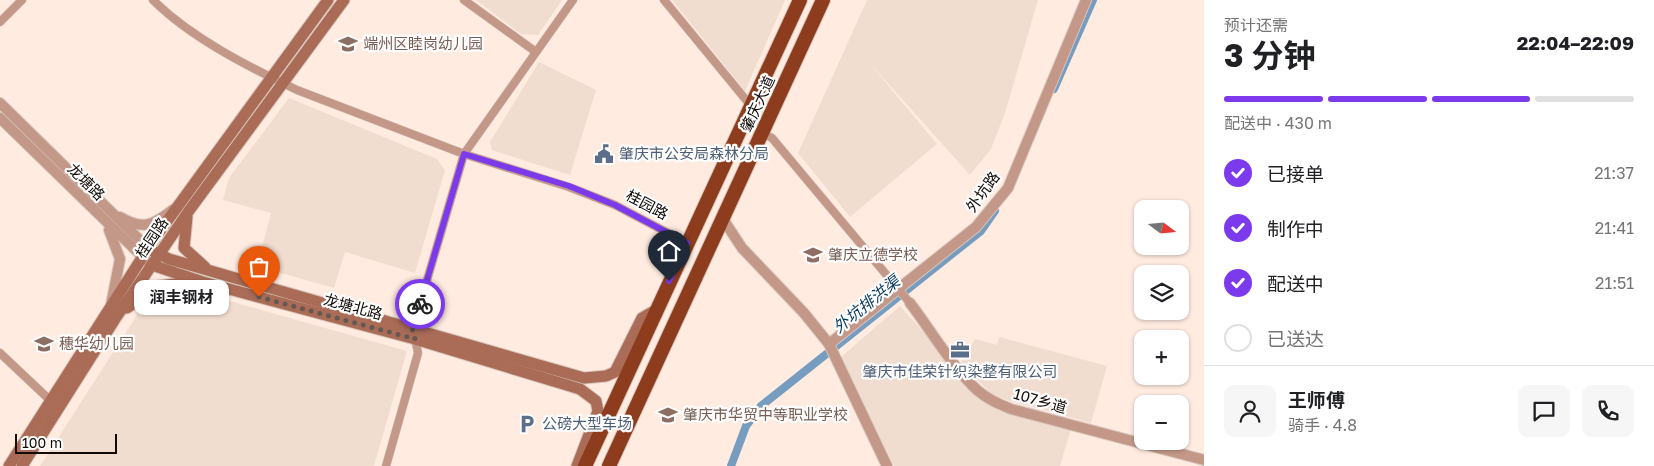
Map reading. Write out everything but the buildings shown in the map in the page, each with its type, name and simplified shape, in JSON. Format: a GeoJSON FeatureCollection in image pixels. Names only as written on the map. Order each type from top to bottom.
{"type":"FeatureCollection","features":[{"type":"Feature","properties":{"kind":"highway","name":"肇庆大道"},"geometry":{"type":"LineString","coordinates":[[586,466],[676,266],[800,0]]}},
{"type":"Feature","properties":{"kind":"highway","name":"肇庆大道"},"geometry":{"type":"LineString","coordinates":[[609,466],[823,0]]}},
{"type":"Feature","properties":{"kind":"highway"},"geometry":{"type":"LineString","coordinates":[[664,347],[656,343],[655,334],[676,287],[676,266]]}},
{"type":"Feature","properties":{"kind":"highway"},"geometry":{"type":"LineString","coordinates":[[600,433],[609,433],[613,440],[601,466]]}},
{"type":"Feature","properties":{"kind":"main road"},"geometry":{"type":"LineString","coordinates":[[113,314],[144,253],[183,208],[270,77],[328,0]]}},
{"type":"Feature","properties":{"kind":"main road","name":"桂园路"},"geometry":{"type":"LineString","coordinates":[[22,466],[55,404],[113,314],[152,265],[183,208],[344,0]]}},
{"type":"Feature","properties":{"kind":"main road"},"geometry":{"type":"LineString","coordinates":[[183,208],[184,248],[210,271]]}},
{"type":"Feature","properties":{"kind":"main road","name":"龙塘北路"},"geometry":{"type":"LineString","coordinates":[[144,253],[159,254],[414,334],[582,383]]}},
{"type":"Feature","properties":{"kind":"main road"},"geometry":{"type":"LineString","coordinates":[[152,265],[203,282]]}},
{"type":"Feature","properties":{"kind":"main road"},"geometry":{"type":"LineString","coordinates":[[113,314],[158,286],[180,282],[203,282]]}},
{"type":"Feature","properties":{"kind":"main road","name":"龙塘北路"},"geometry":{"type":"LineString","coordinates":[[203,282],[414,334]]}},
{"type":"Feature","properties":{"kind":"main road"},"geometry":{"type":"LineString","coordinates":[[577,466],[598,411],[596,401],[582,383],[615,372],[642,318],[656,310]]}},
{"type":"Feature","properties":{"kind":"main road"},"geometry":{"type":"LineString","coordinates":[[9,466],[55,404]]}},
{"type":"Feature","properties":{"kind":"street"},"geometry":{"type":"LineString","coordinates":[[0,22],[22,0]]}},
{"type":"Feature","properties":{"kind":"street","name":"桂园路"},"geometry":{"type":"LineString","coordinates":[[153,0],[182,26],[270,77],[464,154],[569,186],[615,205],[687,243]]}},
{"type":"Feature","properties":{"kind":"street"},"geometry":{"type":"LineString","coordinates":[[464,0],[536,52]]}},
{"type":"Feature","properties":{"kind":"street"},"geometry":{"type":"LineString","coordinates":[[386,466],[418,353],[414,334],[464,154],[573,0]]}},
{"type":"Feature","properties":{"kind":"street"},"geometry":{"type":"LineString","coordinates":[[664,0],[751,106]]}},
{"type":"Feature","properties":{"kind":"street","name":"外坑路"},"geometry":{"type":"LineString","coordinates":[[829,344],[976,227],[1008,188],[1086,0]]}},
{"type":"Feature","properties":{"kind":"street"},"geometry":{"type":"LineString","coordinates":[[0,103],[110,212],[144,253]]}},
{"type":"Feature","properties":{"kind":"street","name":"龙塘路"},"geometry":{"type":"LineString","coordinates":[[0,118],[105,222],[144,253],[152,265]]}},
{"type":"Feature","properties":{"kind":"street"},"geometry":{"type":"LineString","coordinates":[[762,133],[772,138],[910,303]]}},
{"type":"Feature","properties":{"kind":"street"},"geometry":{"type":"LineString","coordinates":[[110,212],[130,223],[145,225],[183,208]]}},
{"type":"Feature","properties":{"kind":"street"},"geometry":{"type":"LineString","coordinates":[[723,219],[742,248],[804,314],[829,344],[887,466]]}},
{"type":"Feature","properties":{"kind":"street"},"geometry":{"type":"LineString","coordinates":[[105,222],[120,259],[113,314]]}},
{"type":"Feature","properties":{"kind":"street","name":"107乡道"},"geometry":{"type":"LineString","coordinates":[[910,303],[966,378],[976,390],[991,401],[1011,409],[1204,460]]}},
{"type":"Feature","properties":{"kind":"street"},"geometry":{"type":"LineString","coordinates":[[0,353],[55,404]]}},
{"type":"Feature","properties":{"kind":"shaded area"},"geometry":{"type":"Polygon","coordinates":[[[476,0],[562,0],[538,35],[521,34],[476,0]]]}},
{"type":"Feature","properties":{"kind":"shaded area"},"geometry":{"type":"Polygon","coordinates":[[[672,0],[785,0],[745,91],[672,0]]]}},
{"type":"Feature","properties":{"kind":"shaded area"},"geometry":{"type":"Polygon","coordinates":[[[867,0],[1038,0],[1005,113],[991,149],[970,175],[867,60],[937,144],[850,217],[798,153],[867,0]]]}},
{"type":"Feature","properties":{"kind":"shaded area"},"geometry":{"type":"Polygon","coordinates":[[[539,62],[596,90],[570,175],[492,150],[490,142],[539,62]]]}},
{"type":"Feature","properties":{"kind":"shaded area"},"geometry":{"type":"Polygon","coordinates":[[[289,98],[437,159],[445,170],[415,273],[345,252],[334,288],[257,266],[271,213],[223,200],[229,178],[289,98]]]}},
{"type":"Feature","properties":{"kind":"shaded area"},"geometry":{"type":"Polygon","coordinates":[[[183,288],[407,351],[374,466],[40,466],[144,304],[153,295],[183,288]]]}},
{"type":"Feature","properties":{"kind":"shaded area"},"geometry":{"type":"Polygon","coordinates":[[[900,306],[976,390],[1071,429],[1060,466],[894,466],[841,357],[900,306]]]}},
{"type":"Feature","properties":{"kind":"shaded area"},"geometry":{"type":"Polygon","coordinates":[[[999,337],[1107,366],[1091,423],[993,396],[961,362],[975,339],[997,345],[999,337]]]}},
{"type":"Feature","properties":{"kind":"waterway","name":"外坑排洪渠"},"geometry":{"type":"LineString","coordinates":[[1054,89],[1093,0]]}},
{"type":"Feature","properties":{"kind":"waterway","name":"外坑排洪渠"},"geometry":{"type":"LineString","coordinates":[[731,466],[746,426],[761,406],[981,231],[995,211]]}},
{"type":"Feature","properties":{"kind":"way so far"},"geometry":{"type":"LineString","coordinates":[[259,297],[415,339],[412,328],[420,304]]}},
{"type":"Feature","properties":{"kind":"place","name":"端州区睦岗幼儿园"},"geometry":{"type":"Point","coordinates":[348,44]}},
{"type":"Feature","properties":{"kind":"place","name":"肇庆市公安局森林分局"},"geometry":{"type":"Point","coordinates":[604,154]}},
{"type":"Feature","properties":{"kind":"place","name":"肇庆立德学校"},"geometry":{"type":"Point","coordinates":[813,255]}},
{"type":"Feature","properties":{"kind":"place","name":"润丰钢材"},"geometry":{"type":"Point","coordinates":[259,297]}},
{"type":"Feature","properties":{"kind":"place","name":"穗华幼儿园"},"geometry":{"type":"Point","coordinates":[44,344]}},
{"type":"Feature","properties":{"kind":"place","name":"肇庆市佳荣针织染整有限公司"},"geometry":{"type":"Point","coordinates":[960,350]}},
{"type":"Feature","properties":{"kind":"place","name":"肇庆市华贸中等职业学校"},"geometry":{"type":"Point","coordinates":[668,415]}},
{"type":"Feature","properties":{"kind":"place","name":"公磅大型车场"},"geometry":{"type":"Point","coordinates":[527,424]}},
{"type":"Feature","properties":{"kind":"route"},"geometry":{"type":"LineString","coordinates":[[420,304],[464,154],[569,186],[615,205],[687,243],[669,281]]}}]}
